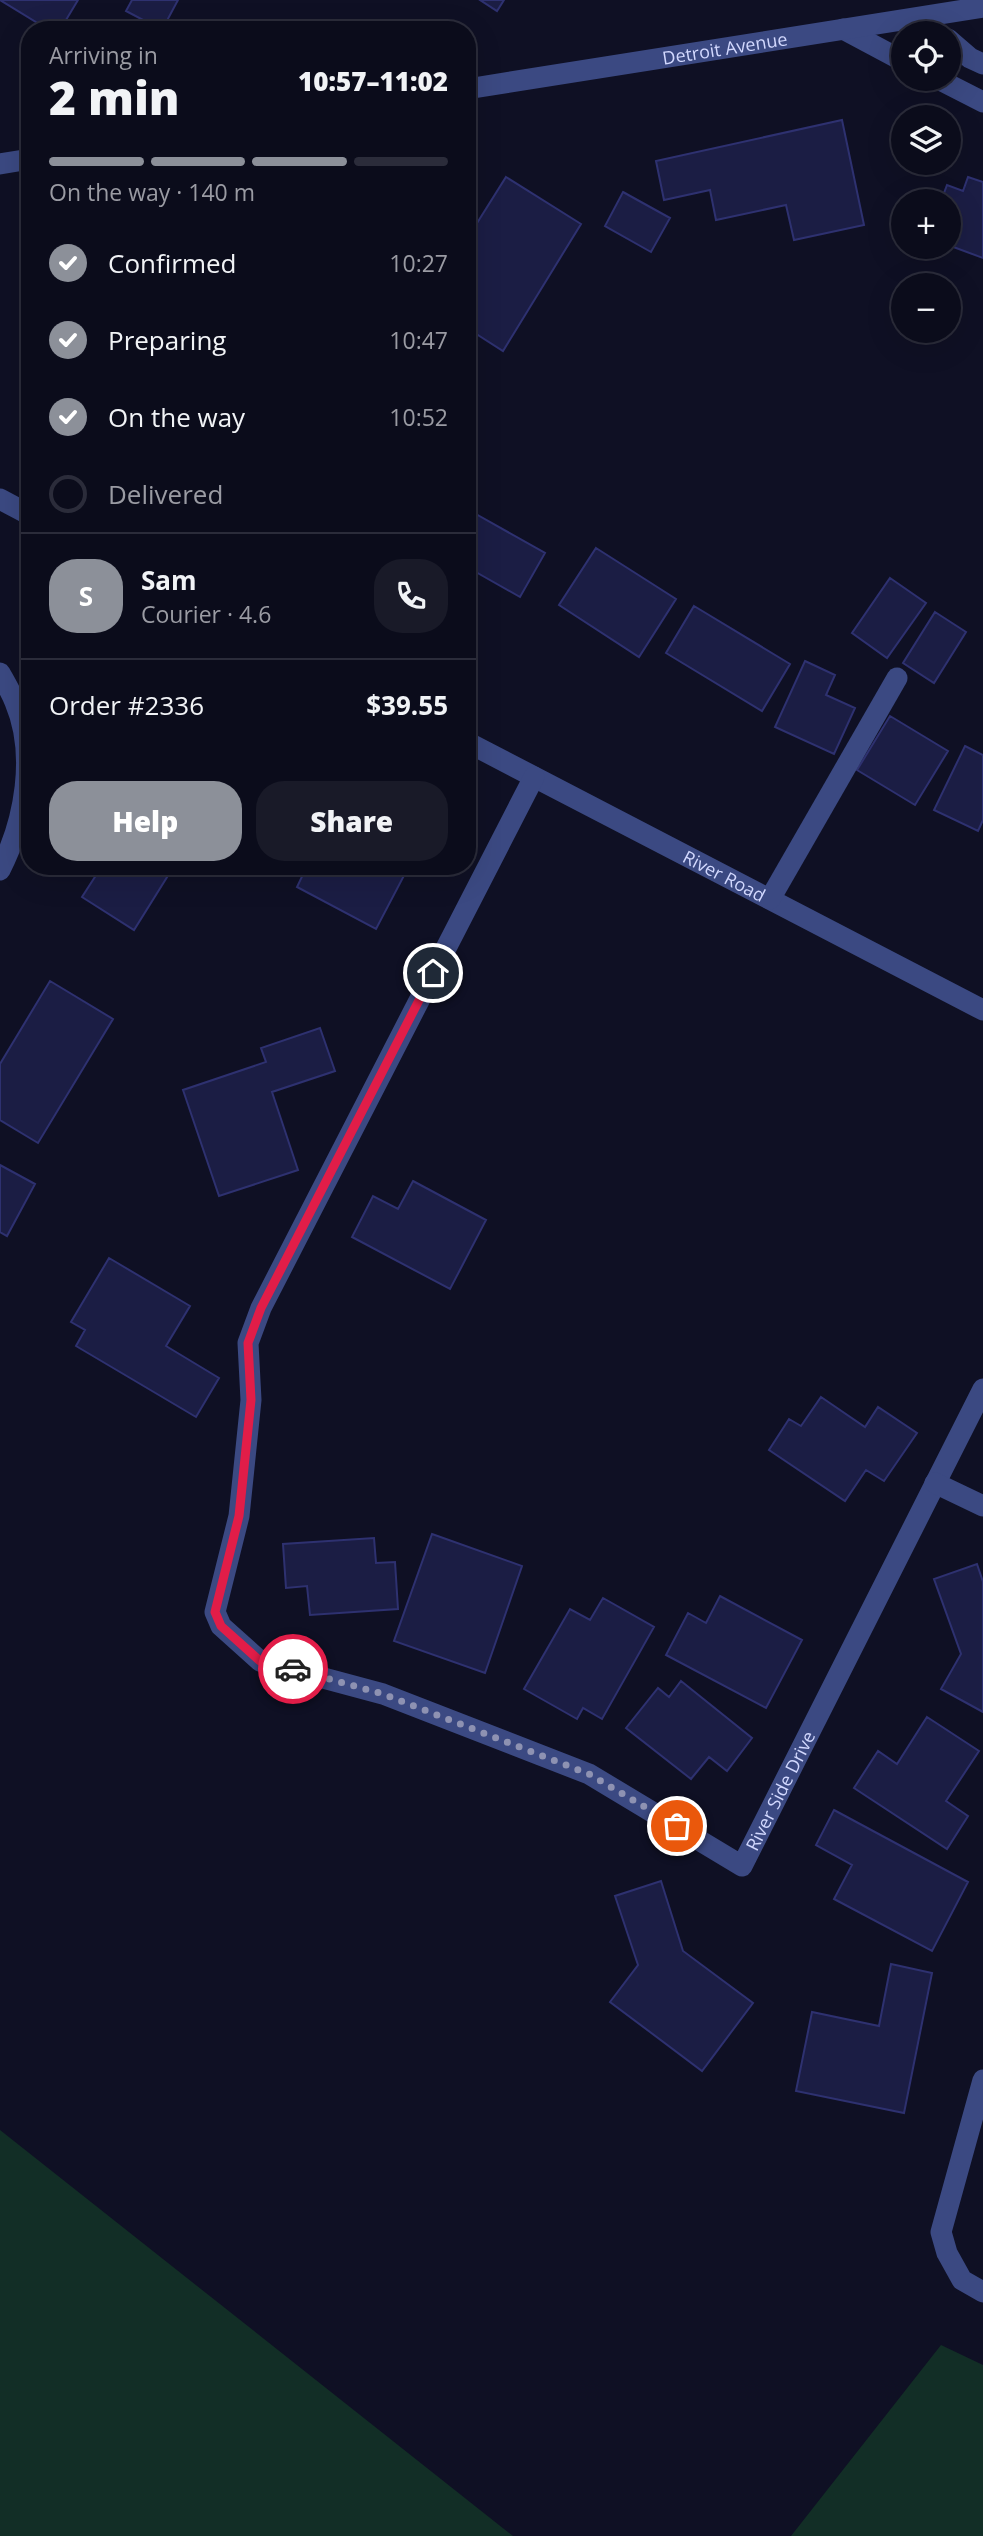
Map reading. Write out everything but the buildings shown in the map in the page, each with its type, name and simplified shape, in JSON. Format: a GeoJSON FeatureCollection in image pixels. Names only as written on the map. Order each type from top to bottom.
{"type":"FeatureCollection","features":[{"type":"Feature","properties":{"kind":"street","name":"Detroit Avenue"},"geometry":{"type":"LineString","coordinates":[[476,88],[983,7]]}},
{"type":"Feature","properties":{"kind":"street"},"geometry":{"type":"LineString","coordinates":[[921,17],[926,21]]}},
{"type":"Feature","properties":{"kind":"street"},"geometry":{"type":"LineString","coordinates":[[843,29],[891,55]]}},
{"type":"Feature","properties":{"kind":"street"},"geometry":{"type":"LineString","coordinates":[[961,50],[983,64]]}},
{"type":"Feature","properties":{"kind":"street"},"geometry":{"type":"LineString","coordinates":[[961,91],[983,102]]}},
{"type":"Feature","properties":{"kind":"street"},"geometry":{"type":"LineString","coordinates":[[0,164],[21,160]]}},
{"type":"Feature","properties":{"kind":"street"},"geometry":{"type":"LineString","coordinates":[[0,499],[21,510]]}},
{"type":"Feature","properties":{"kind":"street"},"geometry":{"type":"LineString","coordinates":[[0,673],[16,704],[21,726]]}},
{"type":"Feature","properties":{"kind":"street"},"geometry":{"type":"LineString","coordinates":[[770,899],[897,678]]}},
{"type":"Feature","properties":{"kind":"street","name":"River Road"},"geometry":{"type":"LineString","coordinates":[[476,747],[983,1010]]}},
{"type":"Feature","properties":{"kind":"street","name":"River Side Drive"},"geometry":{"type":"LineString","coordinates":[[534,777],[274,1283],[248,1343],[251,1400],[239,1516],[215,1612],[221,1626],[260,1661],[383,1694],[589,1774],[742,1866],[983,1389]]}},
{"type":"Feature","properties":{"kind":"street"},"geometry":{"type":"LineString","coordinates":[[0,870],[18,832],[21,812]]}},
{"type":"Feature","properties":{"kind":"street"},"geometry":{"type":"LineString","coordinates":[[936,1483],[983,1506]]}},
{"type":"Feature","properties":{"kind":"street"},"geometry":{"type":"LineString","coordinates":[[983,2080],[941,2232],[947,2253],[962,2280],[983,2291]]}},
{"type":"Feature","properties":{"kind":"green space"},"geometry":{"type":"Polygon","coordinates":[[[0,2130],[513,2536],[0,2536],[0,2130]]]}},
{"type":"Feature","properties":{"kind":"green space"},"geometry":{"type":"Polygon","coordinates":[[[941,2345],[983,2365],[983,2536],[791,2536],[941,2345]]]}},
{"type":"Feature","properties":{"kind":"way so far"},"geometry":{"type":"LineString","coordinates":[[293,1669],[383,1694],[589,1774],[677,1826]]}},
{"type":"Feature","properties":{"kind":"route"},"geometry":{"type":"LineString","coordinates":[[293,1669],[260,1661],[221,1626],[215,1612],[239,1516],[251,1400],[248,1343],[261,1308],[433,973]]}}]}
